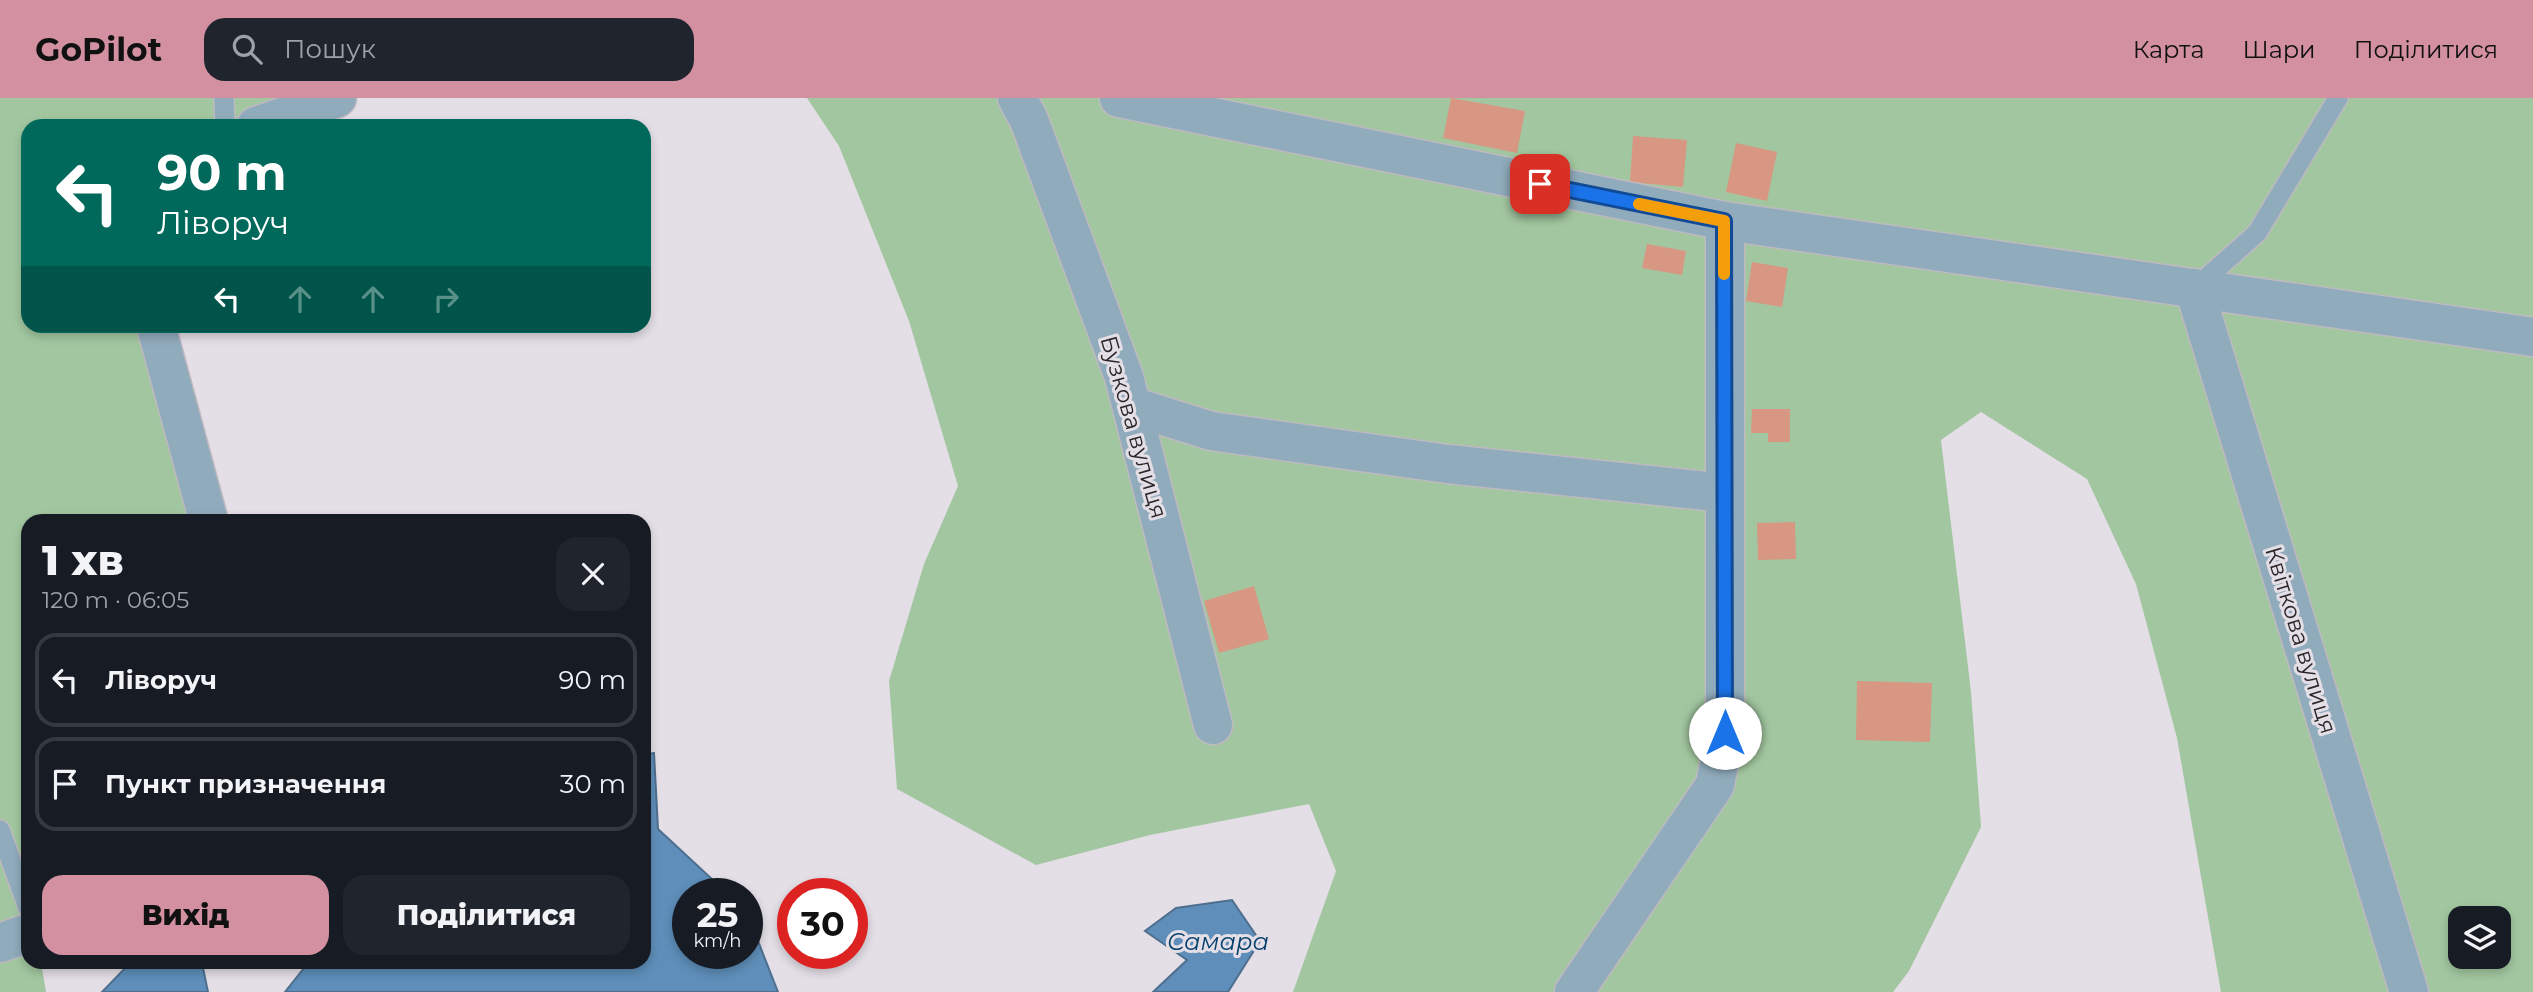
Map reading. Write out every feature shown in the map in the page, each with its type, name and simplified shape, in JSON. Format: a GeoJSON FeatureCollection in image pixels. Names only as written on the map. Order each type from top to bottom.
{"type":"FeatureCollection","features":[{"type":"Feature","properties":{"kind":"street"},"geometry":{"type":"LineString","coordinates":[[276,119],[337,98]]}},
{"type":"Feature","properties":{"kind":"street","name":"Бузкова вулиця"},"geometry":{"type":"LineString","coordinates":[[1017,98],[1034,133],[1124,377],[1213,725]]}},
{"type":"Feature","properties":{"kind":"street"},"geometry":{"type":"LineString","coordinates":[[1119,98],[1724,221],[2533,337]]}},
{"type":"Feature","properties":{"kind":"street"},"geometry":{"type":"LineString","coordinates":[[1574,992],[1715,785],[1725,733],[1724,221]]}},
{"type":"Feature","properties":{"kind":"street","name":"Квіткова вулиця"},"geometry":{"type":"LineString","coordinates":[[2194,288],[2409,992]]}},
{"type":"Feature","properties":{"kind":"street"},"geometry":{"type":"LineString","coordinates":[[158,333],[207,514]]}},
{"type":"Feature","properties":{"kind":"street"},"geometry":{"type":"LineString","coordinates":[[1132,406],[1211,431],[1448,464],[1725,493]]}},
{"type":"Feature","properties":{"kind":"street"},"geometry":{"type":"LineString","coordinates":[[0,943],[21,936]]}},
{"type":"Feature","properties":{"kind":"lane"},"geometry":{"type":"LineString","coordinates":[[224,98],[225,119]]}},
{"type":"Feature","properties":{"kind":"lane"},"geometry":{"type":"LineString","coordinates":[[2194,288],[2257,233],[2338,98]]}},
{"type":"Feature","properties":{"kind":"lane"},"geometry":{"type":"LineString","coordinates":[[0,830],[21,888]]}},
{"type":"Feature","properties":{"kind":"green space"},"geometry":{"type":"Polygon","coordinates":[[[0,98],[337,98],[276,119],[21,119],[21,333],[158,333],[207,514],[21,514],[21,969],[42,969],[46,992],[0,992],[0,98]]]}},
{"type":"Feature","properties":{"kind":"green space"},"geometry":{"type":"Polygon","coordinates":[[[807,98],[2533,98],[2533,992],[2221,992],[2177,738],[2136,584],[2087,479],[1981,412],[1941,440],[1971,692],[1981,827],[1909,971],[1893,992],[1293,992],[1336,871],[1309,804],[1150,835],[1036,865],[897,789],[889,681],[924,564],[958,486],[909,321],[839,146],[807,98]]]}},
{"type":"Feature","properties":{"kind":"water"},"geometry":{"type":"Polygon","coordinates":[[[654,753],[658,829],[711,878],[672,878],[672,969],[763,969],[763,954],[778,992],[285,992],[303,969],[651,969],[651,754],[654,753]]]}},
{"type":"Feature","properties":{"kind":"water","name":"Самара"},"geometry":{"type":"Polygon","coordinates":[[[1232,900],[1260,941],[1228,992],[1153,992],[1187,960],[1145,931],[1176,908],[1232,900]]]}},
{"type":"Feature","properties":{"kind":"water"},"geometry":{"type":"Polygon","coordinates":[[[124,969],[203,969],[208,992],[102,992],[124,969]]]}},
{"type":"Feature","properties":{"kind":"building"},"geometry":{"type":"Polygon","coordinates":[[[1451,98],[1525,111],[1517,153],[1443,138],[1451,98]]]}},
{"type":"Feature","properties":{"kind":"building"},"geometry":{"type":"Polygon","coordinates":[[[1633,136],[1687,140],[1683,187],[1630,182],[1633,136]]]}},
{"type":"Feature","properties":{"kind":"building"},"geometry":{"type":"Polygon","coordinates":[[[1736,143],[1777,152],[1767,201],[1726,192],[1736,143]]]}},
{"type":"Feature","properties":{"kind":"building"},"geometry":{"type":"Polygon","coordinates":[[[1647,244],[1686,251],[1682,275],[1642,268],[1647,244]]]}},
{"type":"Feature","properties":{"kind":"building"},"geometry":{"type":"Polygon","coordinates":[[[1752,262],[1788,268],[1782,307],[1746,301],[1752,262]]]}},
{"type":"Feature","properties":{"kind":"building"},"geometry":{"type":"Polygon","coordinates":[[[1752,409],[1790,409],[1790,442],[1768,442],[1768,433],[1751,433],[1752,409]]]}},
{"type":"Feature","properties":{"kind":"building"},"geometry":{"type":"Polygon","coordinates":[[[1795,522],[1796,559],[1758,560],[1757,523],[1795,522]]]}},
{"type":"Feature","properties":{"kind":"building"},"geometry":{"type":"Polygon","coordinates":[[[1254,586],[1269,639],[1219,653],[1204,601],[1254,586]]]}},
{"type":"Feature","properties":{"kind":"building"},"geometry":{"type":"Polygon","coordinates":[[[1857,681],[1932,683],[1930,742],[1856,740],[1857,681]]]}},
{"type":"Feature","properties":{"kind":"slow traffic"},"geometry":{"type":"LineString","coordinates":[[1639,204],[1724,221],[1724,274]]}},
{"type":"Feature","properties":{"kind":"route"},"geometry":{"type":"LineString","coordinates":[[1540,184],[1724,221],[1725,733]]}}]}
